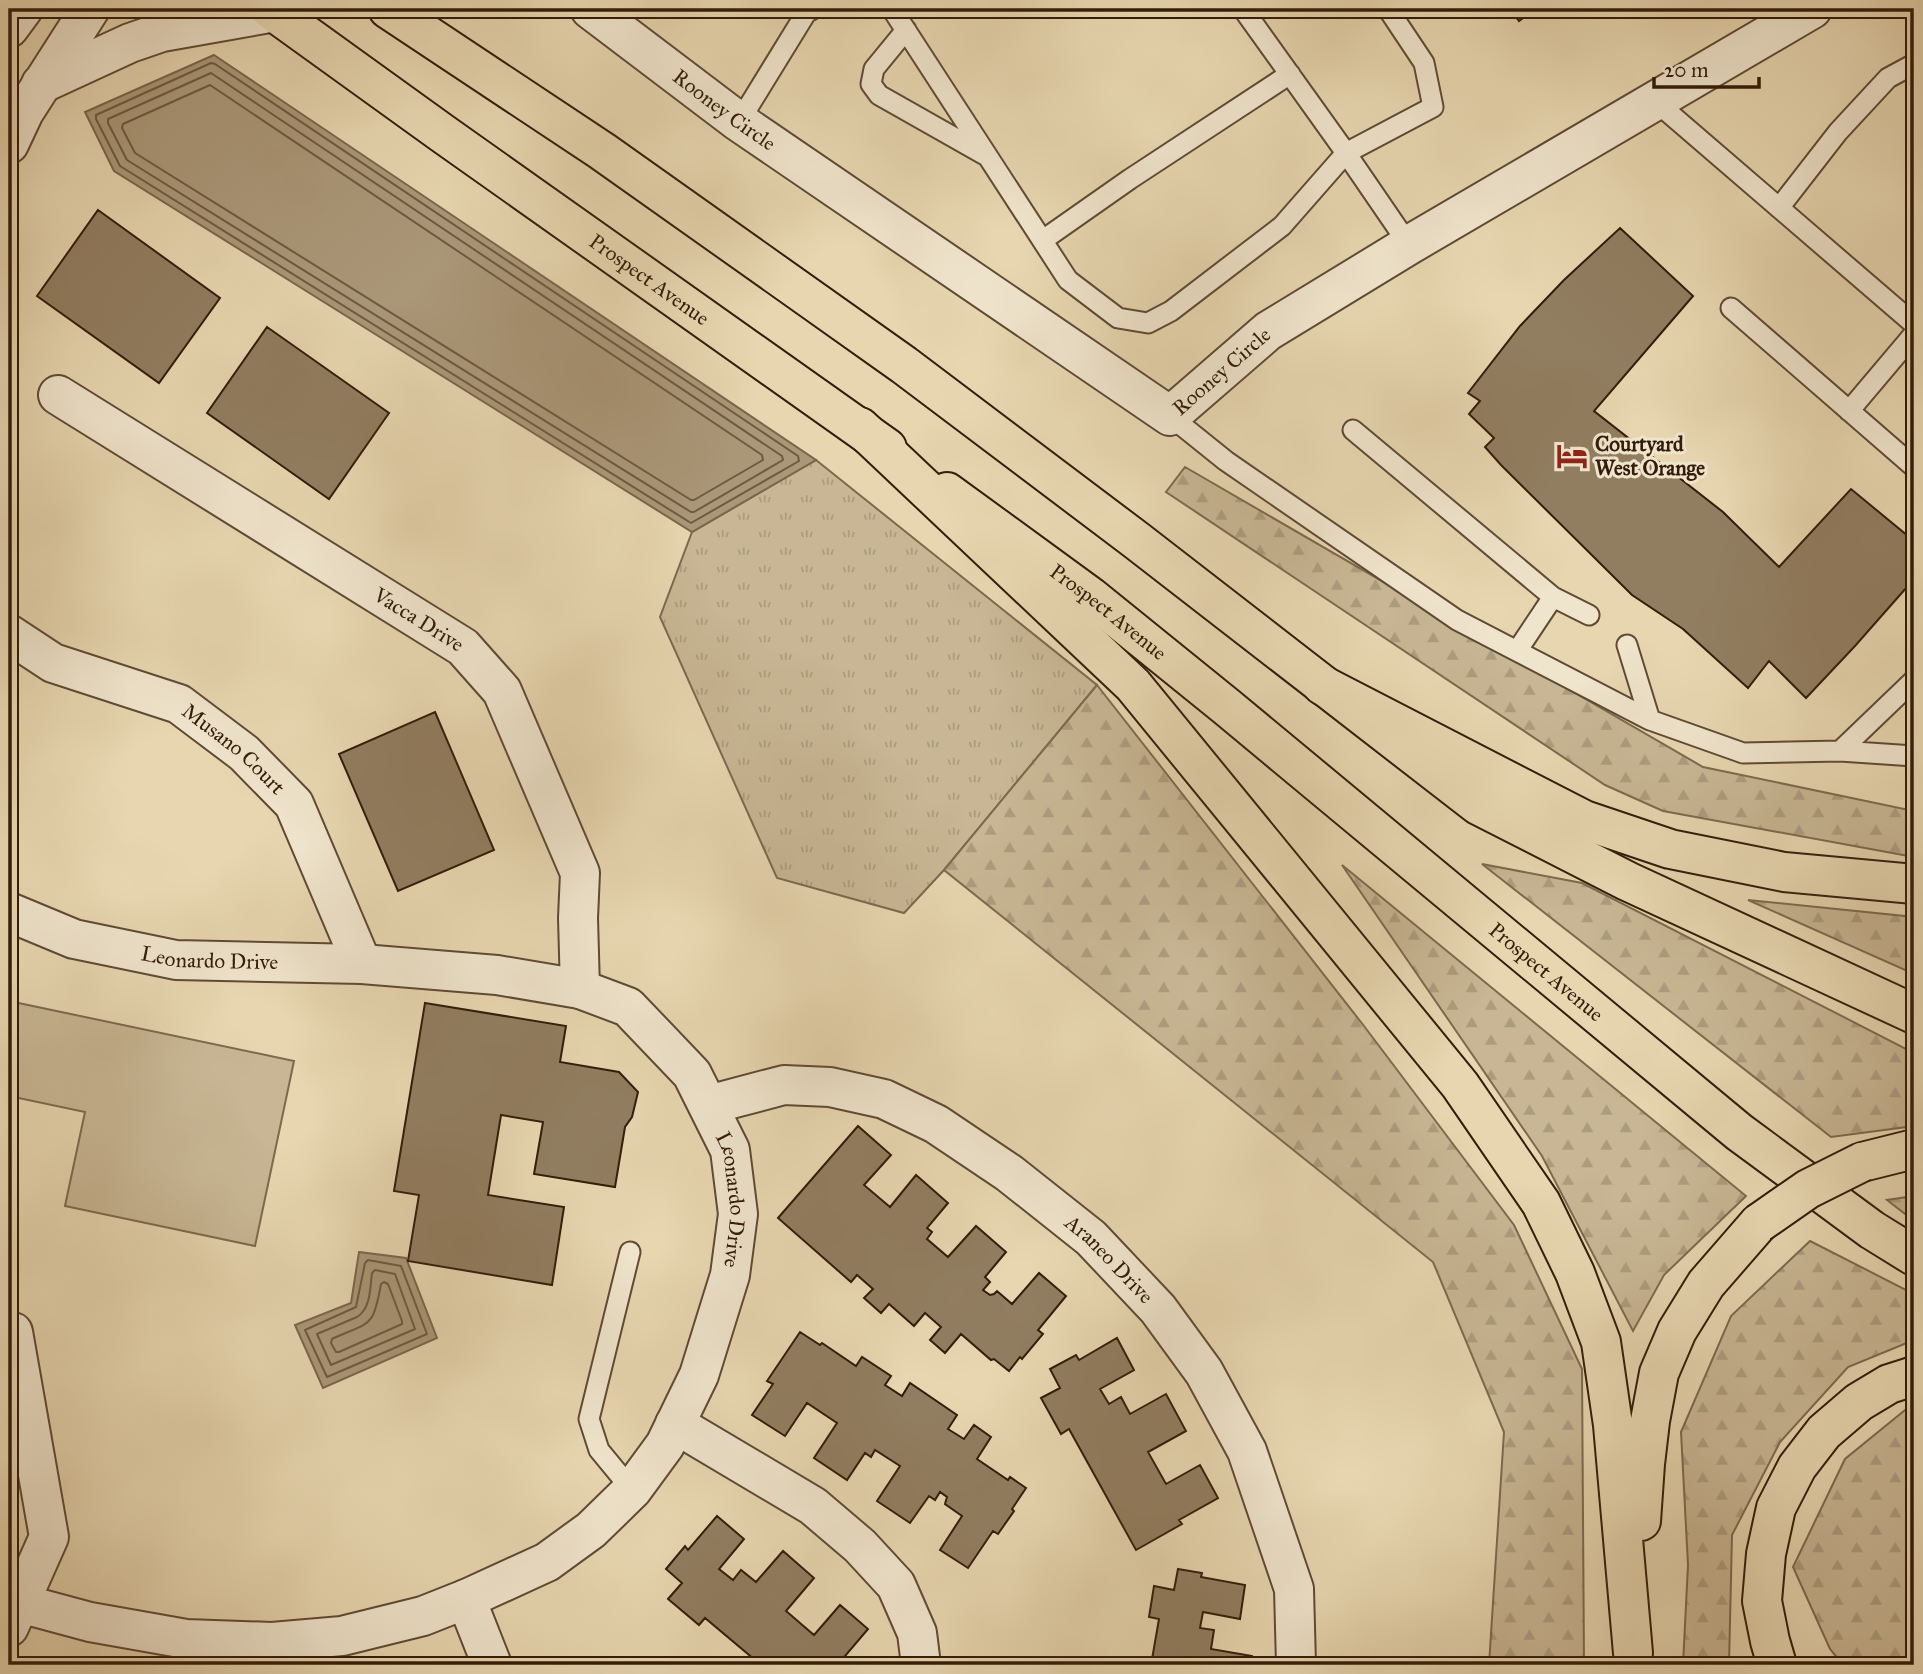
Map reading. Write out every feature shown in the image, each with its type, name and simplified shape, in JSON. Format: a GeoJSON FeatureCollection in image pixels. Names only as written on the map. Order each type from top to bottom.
{"type":"FeatureCollection","features":[{"type":"Feature","properties":{"kind":"main road"},"geometry":{"type":"LineString","coordinates":[[388,9],[602,151],[904,365],[1136,540],[1478,805],[1627,881],[1914,1014]]}},
{"type":"Feature","properties":{"kind":"main road","name":"Prospect Avenue"},"geometry":{"type":"LineString","coordinates":[[273,10],[442,133],[860,427],[1101,606],[1238,716],[1739,1132],[1872,1230],[1914,1256]]}},
{"type":"Feature","properties":{"kind":"main road"},"geometry":{"type":"LineString","coordinates":[[860,427],[1133,685],[1460,1085],[1541,1203],[1575,1273],[1601,1342],[1613,1425],[1633,1659]]}},
{"type":"Feature","properties":{"kind":"main road"},"geometry":{"type":"LineString","coordinates":[[1322,685],[1584,820],[1670,849],[1784,872],[1914,884]]}},
{"type":"Feature","properties":{"kind":"main road"},"geometry":{"type":"LineString","coordinates":[[1633,1659],[1644,1464],[1659,1373],[1677,1331],[1706,1284],[1759,1223],[1808,1189],[1862,1162],[1914,1149]]}},
{"type":"Feature","properties":{"kind":"main road"},"geometry":{"type":"LineString","coordinates":[[1777,1665],[1762,1601],[1766,1554],[1776,1508],[1797,1467],[1824,1432],[1859,1402],[1889,1384],[1914,1376]]}},
{"type":"Feature","properties":{"kind":"street"},"geometry":{"type":"LineString","coordinates":[[9,28],[23,9]]}},
{"type":"Feature","properties":{"kind":"street"},"geometry":{"type":"LineString","coordinates":[[9,144],[23,112],[90,9]]}},
{"type":"Feature","properties":{"kind":"street","name":"Rooney Circle"},"geometry":{"type":"LineString","coordinates":[[590,9],[739,122],[1170,416],[1268,331],[1409,245],[1812,9]]}},
{"type":"Feature","properties":{"kind":"street"},"geometry":{"type":"LineString","coordinates":[[41,84],[130,43],[162,32],[273,10]]}},
{"type":"Feature","properties":{"kind":"street","name":"Vacca Drive"},"geometry":{"type":"LineString","coordinates":[[58,395],[463,647],[502,691],[580,873],[580,989]]}},
{"type":"Feature","properties":{"kind":"street","name":"Musano Court"},"geometry":{"type":"LineString","coordinates":[[9,634],[52,663],[179,704],[244,753],[294,804],[362,964]]}},
{"type":"Feature","properties":{"kind":"street","name":"Leonardo Drive"},"geometry":{"type":"LineString","coordinates":[[9,912],[74,939],[176,960],[362,964],[497,975],[580,989],[628,1007],[692,1074],[730,1150],[738,1214],[730,1275],[699,1375],[665,1444],[632,1490],[591,1530],[547,1562],[423,1616],[342,1636],[272,1642],[186,1639],[90,1622],[38,1608],[13,1606]]}},
{"type":"Feature","properties":{"kind":"street","name":"Araneo Drive"},"geometry":{"type":"LineString","coordinates":[[708,1105],[784,1085],[830,1087],[884,1099],[936,1124],[957,1138],[1009,1173],[1091,1238],[1166,1319],[1204,1372],[1247,1451],[1294,1589],[1296,1665]]}},
{"type":"Feature","properties":{"kind":"street"},"geometry":{"type":"LineString","coordinates":[[9,1331],[13,1332],[49,1537],[13,1606]]}},
{"type":"Feature","properties":{"kind":"street"},"geometry":{"type":"LineString","coordinates":[[675,1424],[813,1506],[860,1546],[897,1585],[917,1633],[921,1665]]}},
{"type":"Feature","properties":{"kind":"street"},"geometry":{"type":"LineString","coordinates":[[466,1599],[492,1665]]}},
{"type":"Feature","properties":{"kind":"lane"},"geometry":{"type":"LineString","coordinates":[[739,122],[806,13],[813,9]]}},
{"type":"Feature","properties":{"kind":"lane"},"geometry":{"type":"LineString","coordinates":[[892,9],[1068,280],[1118,318],[1148,323],[1171,311],[1282,226],[1346,153],[1433,107],[1424,63],[1388,9]]}},
{"type":"Feature","properties":{"kind":"lane"},"geometry":{"type":"LineString","coordinates":[[1243,9],[1409,245]]}},
{"type":"Feature","properties":{"kind":"lane"},"geometry":{"type":"LineString","coordinates":[[906,30],[874,69],[871,84],[879,96],[989,157]]}},
{"type":"Feature","properties":{"kind":"lane"},"geometry":{"type":"LineString","coordinates":[[1779,208],[1838,131],[1888,78],[1914,64]]}},
{"type":"Feature","properties":{"kind":"lane"},"geometry":{"type":"LineString","coordinates":[[1042,240],[1290,74]]}},
{"type":"Feature","properties":{"kind":"lane"},"geometry":{"type":"LineString","coordinates":[[1655,101],[1914,324]]}},
{"type":"Feature","properties":{"kind":"lane"},"geometry":{"type":"LineString","coordinates":[[1731,308],[1914,467]]}},
{"type":"Feature","properties":{"kind":"lane"},"geometry":{"type":"LineString","coordinates":[[1849,411],[1914,334]]}},
{"type":"Feature","properties":{"kind":"lane"},"geometry":{"type":"LineString","coordinates":[[1170,416],[1226,461],[1457,620],[1650,720],[1743,753],[1840,751],[1914,756]]}},
{"type":"Feature","properties":{"kind":"lane"},"geometry":{"type":"LineString","coordinates":[[1353,430],[1553,597],[1589,615]]}},
{"type":"Feature","properties":{"kind":"lane"},"geometry":{"type":"LineString","coordinates":[[1517,651],[1553,597]]}},
{"type":"Feature","properties":{"kind":"lane"},"geometry":{"type":"LineString","coordinates":[[1627,645],[1650,720]]}},
{"type":"Feature","properties":{"kind":"lane"},"geometry":{"type":"LineString","coordinates":[[1840,751],[1914,680]]}},
{"type":"Feature","properties":{"kind":"lane"},"geometry":{"type":"LineString","coordinates":[[630,1252],[589,1419],[599,1450],[632,1490]]}},
{"type":"Feature","properties":{"kind":"green space"},"geometry":{"type":"Polygon","coordinates":[[[816,460],[1097,685],[944,870],[904,913],[777,878],[660,617],[692,532],[816,460]]]}},
{"type":"Feature","properties":{"kind":"green space"},"geometry":{"type":"Polygon","coordinates":[[[1185,467],[1703,767],[1914,811],[1914,857],[1663,811],[1605,785],[1166,492],[1185,467]]]}},
{"type":"Feature","properties":{"kind":"green space"},"geometry":{"type":"Polygon","coordinates":[[[1097,685],[1364,1026],[1514,1225],[1582,1369],[1584,1665],[1489,1665],[1504,1432],[1433,1262],[944,870],[1097,685]]]}},
{"type":"Feature","properties":{"kind":"green space"},"geometry":{"type":"Polygon","coordinates":[[[1482,864],[1582,883],[1914,1053],[1914,1126],[1831,1137],[1482,864]]]}},
{"type":"Feature","properties":{"kind":"green space"},"geometry":{"type":"Polygon","coordinates":[[[1342,865],[1746,1196],[1664,1275],[1633,1331],[1542,1156],[1342,865]]]}},
{"type":"Feature","properties":{"kind":"green space"},"geometry":{"type":"Polygon","coordinates":[[[1748,900],[1914,917],[1914,974],[1748,900]]]}},
{"type":"Feature","properties":{"kind":"green space"},"geometry":{"type":"Polygon","coordinates":[[[9,1001],[294,1061],[255,1246],[65,1206],[85,1112],[9,1096],[9,1001]]]}},
{"type":"Feature","properties":{"kind":"green space"},"geometry":{"type":"Polygon","coordinates":[[[1914,1196],[1914,1221],[1887,1200],[1914,1196]]]}},
{"type":"Feature","properties":{"kind":"green space"},"geometry":{"type":"Polygon","coordinates":[[[1810,1241],[1914,1294],[1914,1340],[1848,1367],[1780,1442],[1732,1535],[1729,1665],[1683,1665],[1688,1565],[1681,1432],[1731,1316],[1810,1241]]]}},
{"type":"Feature","properties":{"kind":"green space"},"geometry":{"type":"Polygon","coordinates":[[[1910,1406],[1914,1406],[1914,1665],[1843,1665],[1830,1649],[1793,1567],[1845,1459],[1910,1406]]]}},
{"type":"Feature","properties":{"kind":"water"},"geometry":{"type":"Polygon","coordinates":[[[214,55],[816,460],[692,532],[114,171],[85,112],[214,55]]]}},
{"type":"Feature","properties":{"kind":"water"},"geometry":{"type":"Polygon","coordinates":[[[359,1252],[406,1258],[437,1338],[323,1388],[295,1325],[351,1303],[359,1252]]]}},
{"type":"Feature","properties":{"kind":"building"},"geometry":{"type":"Polygon","coordinates":[[[1510,9],[1535,9],[1519,21],[1510,9]]]}},
{"type":"Feature","properties":{"kind":"building"},"geometry":{"type":"Polygon","coordinates":[[[98,210],[220,298],[159,383],[37,296],[98,210]]]}},
{"type":"Feature","properties":{"kind":"building","name":"Courtyard West Orange"},"geometry":{"type":"Polygon","coordinates":[[[1620,228],[1693,296],[1594,411],[1723,512],[1779,567],[1851,489],[1914,541],[1914,579],[1806,698],[1769,661],[1748,688],[1683,629],[1632,595],[1501,465],[1485,447],[1494,438],[1469,414],[1480,401],[1468,393],[1520,326],[1620,228]]]}},
{"type":"Feature","properties":{"kind":"building"},"geometry":{"type":"Polygon","coordinates":[[[267,327],[389,413],[329,499],[207,413],[267,327]]]}},
{"type":"Feature","properties":{"kind":"building"},"geometry":{"type":"Polygon","coordinates":[[[435,712],[494,850],[398,891],[339,754],[435,712]]]}},
{"type":"Feature","properties":{"kind":"building"},"geometry":{"type":"Polygon","coordinates":[[[425,1003],[566,1026],[560,1062],[619,1072],[638,1092],[632,1117],[625,1127],[615,1187],[534,1174],[543,1122],[501,1115],[488,1195],[564,1207],[552,1285],[408,1261],[419,1195],[394,1191],[425,1003]]]}},
{"type":"Feature","properties":{"kind":"building"},"geometry":{"type":"Polygon","coordinates":[[[858,1126],[891,1155],[864,1185],[890,1207],[916,1175],[948,1203],[927,1228],[932,1232],[927,1239],[948,1257],[976,1226],[1006,1252],[985,1277],[990,1282],[983,1290],[990,1295],[997,1291],[1012,1304],[1039,1273],[1066,1296],[1038,1330],[1043,1334],[1009,1371],[994,1359],[991,1360],[961,1334],[945,1353],[930,1340],[941,1327],[925,1313],[914,1326],[889,1304],[881,1313],[864,1298],[873,1289],[857,1275],[851,1282],[778,1218],[858,1126]]]}},
{"type":"Feature","properties":{"kind":"building"},"geometry":{"type":"Polygon","coordinates":[[[800,1332],[856,1366],[862,1357],[891,1376],[885,1385],[902,1396],[910,1383],[957,1415],[948,1429],[964,1439],[974,1425],[991,1437],[977,1459],[1008,1480],[1010,1477],[1026,1488],[998,1534],[993,1531],[968,1568],[940,1550],[962,1516],[945,1504],[947,1497],[940,1492],[935,1500],[929,1496],[910,1523],[877,1501],[900,1466],[875,1450],[871,1457],[865,1453],[847,1480],[814,1458],[837,1423],[807,1403],[785,1436],[752,1415],[773,1384],[767,1381],[800,1332]]]}},
{"type":"Feature","properties":{"kind":"building"},"geometry":{"type":"Polygon","coordinates":[[[1117,1338],[1134,1370],[1100,1389],[1109,1404],[1121,1397],[1130,1414],[1166,1394],[1186,1431],[1148,1452],[1166,1484],[1200,1465],[1218,1498],[1179,1520],[1182,1524],[1136,1550],[1069,1429],[1061,1434],[1041,1398],[1060,1388],[1050,1369],[1076,1355],[1079,1360],[1117,1338]]]}},
{"type":"Feature","properties":{"kind":"building"},"geometry":{"type":"Polygon","coordinates":[[[717,1516],[744,1539],[719,1569],[733,1580],[741,1570],[756,1582],[783,1551],[814,1578],[786,1611],[814,1635],[840,1605],[868,1629],[839,1663],[842,1665],[761,1665],[705,1618],[699,1625],[668,1599],[682,1583],[666,1569],[685,1546],[688,1550],[717,1516]]]}},
{"type":"Feature","properties":{"kind":"building"},"geometry":{"type":"Polygon","coordinates":[[[1178,1569],[1202,1573],[1201,1577],[1245,1585],[1240,1619],[1203,1612],[1200,1628],[1214,1630],[1211,1649],[1252,1656],[1251,1665],[1151,1665],[1159,1619],[1149,1617],[1154,1586],[1174,1590],[1178,1569]]]}},
{"type":"Feature","properties":{"kind":"place","name":"Courtyard West Orange"},"geometry":{"type":"Point","coordinates":[1572,456]}}]}
